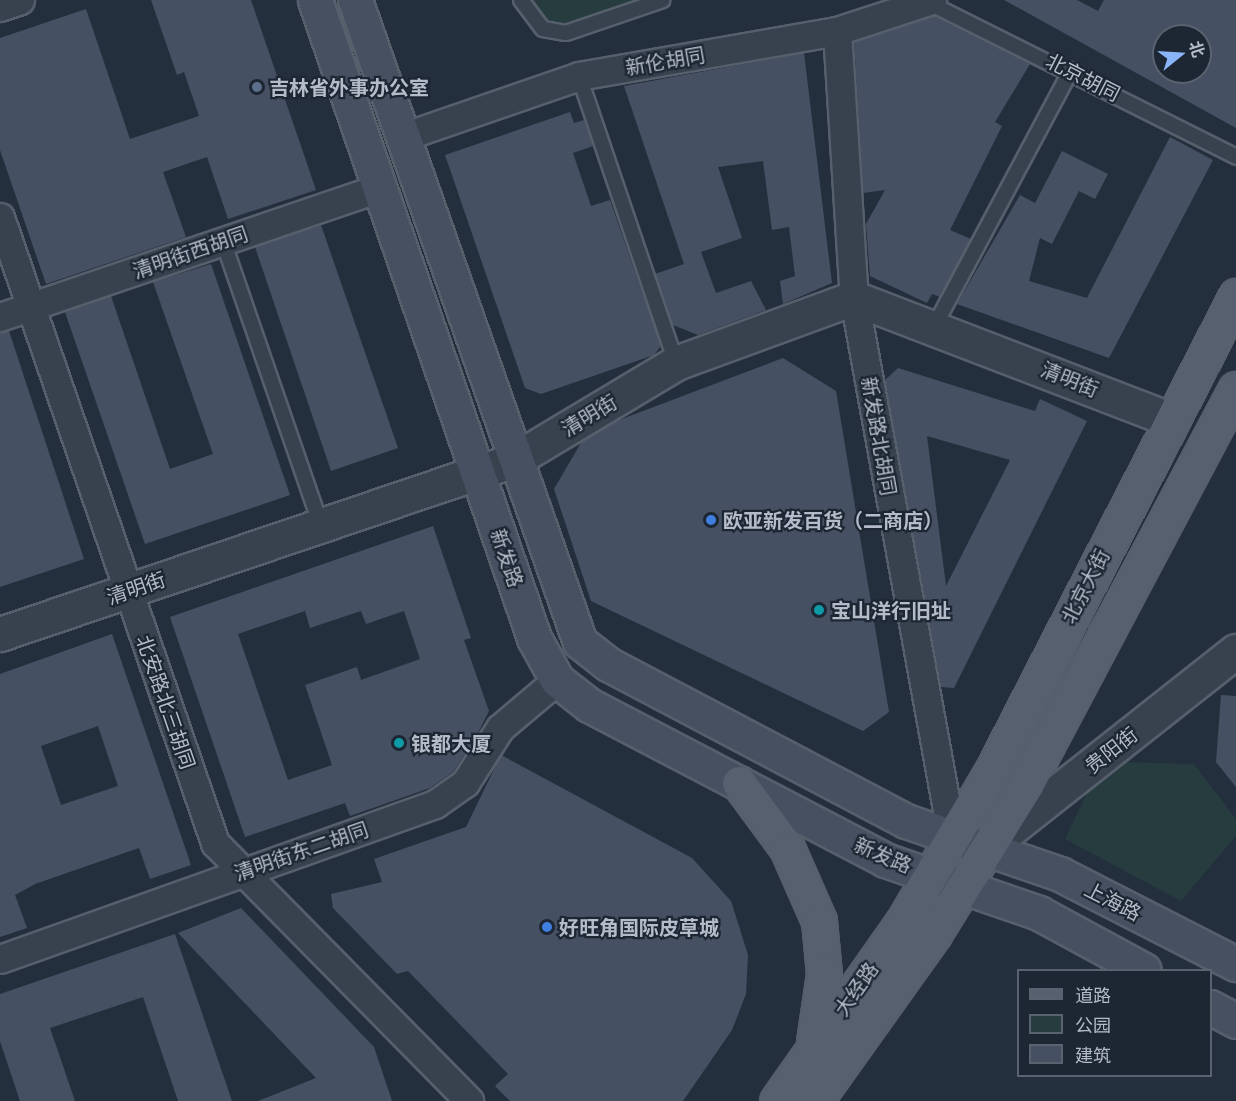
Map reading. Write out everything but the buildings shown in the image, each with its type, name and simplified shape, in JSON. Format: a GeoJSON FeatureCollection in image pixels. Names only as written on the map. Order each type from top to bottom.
{"type":"FeatureCollection","features":[{"type":"Feature","properties":{"kind":"main road","name":"新发路"},"geometry":{"type":"LineString","coordinates":[[315,0],[534,638],[557,680],[590,705],[885,860],[963,886]]}},
{"type":"Feature","properties":{"kind":"main road","name":"新发路"},"geometry":{"type":"LineString","coordinates":[[355,0],[571,624],[595,655],[906,821],[987,848]]}},
{"type":"Feature","properties":{"kind":"main road","name":"北京大街"},"geometry":{"type":"LineString","coordinates":[[931,874],[993,769],[1170,418],[1236,296]]}},
{"type":"Feature","properties":{"kind":"main road","name":"北京大街"},"geometry":{"type":"LineString","coordinates":[[963,886],[987,848],[1236,389]]}},
{"type":"Feature","properties":{"kind":"main road"},"geometry":{"type":"LineString","coordinates":[[739,783],[787,848],[819,921],[824,974],[812,1052]]}},
{"type":"Feature","properties":{"kind":"main road","name":"上海路"},"geometry":{"type":"LineString","coordinates":[[987,848],[1060,874],[1236,964]]}},
{"type":"Feature","properties":{"kind":"main road","name":"大经路"},"geometry":{"type":"LineString","coordinates":[[777,1101],[931,874]]}},
{"type":"Feature","properties":{"kind":"main road"},"geometry":{"type":"LineString","coordinates":[[963,886],[1040,913],[1142,969]]}},
{"type":"Feature","properties":{"kind":"main road","name":"大经路"},"geometry":{"type":"LineString","coordinates":[[815,1101],[963,886]]}},
{"type":"Feature","properties":{"kind":"main road"},"geometry":{"type":"LineString","coordinates":[[1212,1008],[1236,1021]]}},
{"type":"Feature","properties":{"kind":"street"},"geometry":{"type":"LineString","coordinates":[[0,7],[20,0]]}},
{"type":"Feature","properties":{"kind":"street","name":"新伦胡同"},"geometry":{"type":"LineString","coordinates":[[402,137],[579,76],[837,31],[930,1]]}},
{"type":"Feature","properties":{"kind":"street","name":"新发路北胡同"},"geometry":{"type":"LineString","coordinates":[[837,31],[854,298],[952,837]]}},
{"type":"Feature","properties":{"kind":"street","name":"清明街西胡同"},"geometry":{"type":"LineString","coordinates":[[0,317],[380,188]]}},
{"type":"Feature","properties":{"kind":"street","name":"北安路北三胡同"},"geometry":{"type":"LineString","coordinates":[[0,217],[215,843],[469,1101]]}},
{"type":"Feature","properties":{"kind":"street","name":"清明街"},"geometry":{"type":"LineString","coordinates":[[0,634],[514,460],[676,363],[854,298],[935,325],[1170,418]]}},
{"type":"Feature","properties":{"kind":"street","name":"贵阳街"},"geometry":{"type":"LineString","coordinates":[[987,848],[1236,651]]}},
{"type":"Feature","properties":{"kind":"street","name":"清明街东二胡同"},"geometry":{"type":"LineString","coordinates":[[0,958],[450,797],[500,728],[557,680]]}},
{"type":"Feature","properties":{"kind":"lane"},"geometry":{"type":"LineString","coordinates":[[521,0],[543,29],[566,33],[663,0]]}},
{"type":"Feature","properties":{"kind":"lane","name":"北京胡同"},"geometry":{"type":"LineString","coordinates":[[930,1],[1071,70],[1236,157]]}},
{"type":"Feature","properties":{"kind":"lane"},"geometry":{"type":"LineString","coordinates":[[935,325],[1071,70]]}},
{"type":"Feature","properties":{"kind":"lane"},"geometry":{"type":"LineString","coordinates":[[579,76],[676,363]]}},
{"type":"Feature","properties":{"kind":"lane"},"geometry":{"type":"LineString","coordinates":[[223,241],[321,525]]}},
{"type":"Feature","properties":{"kind":"green space"},"geometry":{"type":"Polygon","coordinates":[[[529,0],[643,0],[566,26],[550,24],[529,0]]]}},
{"type":"Feature","properties":{"kind":"green space"},"geometry":{"type":"Polygon","coordinates":[[[1123,762],[1194,764],[1236,819],[1236,836],[1181,901],[1065,839],[1087,793],[1123,762]]]}},
{"type":"Feature","properties":{"kind":"place","name":"吉林省外事办公室"},"geometry":{"type":"Point","coordinates":[257,87]}},
{"type":"Feature","properties":{"kind":"place","name":"欧亚新发百货（二商店）"},"geometry":{"type":"Point","coordinates":[711,520]}},
{"type":"Feature","properties":{"kind":"place","name":"宝山洋行旧址"},"geometry":{"type":"Point","coordinates":[819,610]}},
{"type":"Feature","properties":{"kind":"place","name":"银都大厦"},"geometry":{"type":"Point","coordinates":[399,743]}},
{"type":"Feature","properties":{"kind":"place","name":"好旺角国际皮草城"},"geometry":{"type":"Point","coordinates":[547,927]}}]}
